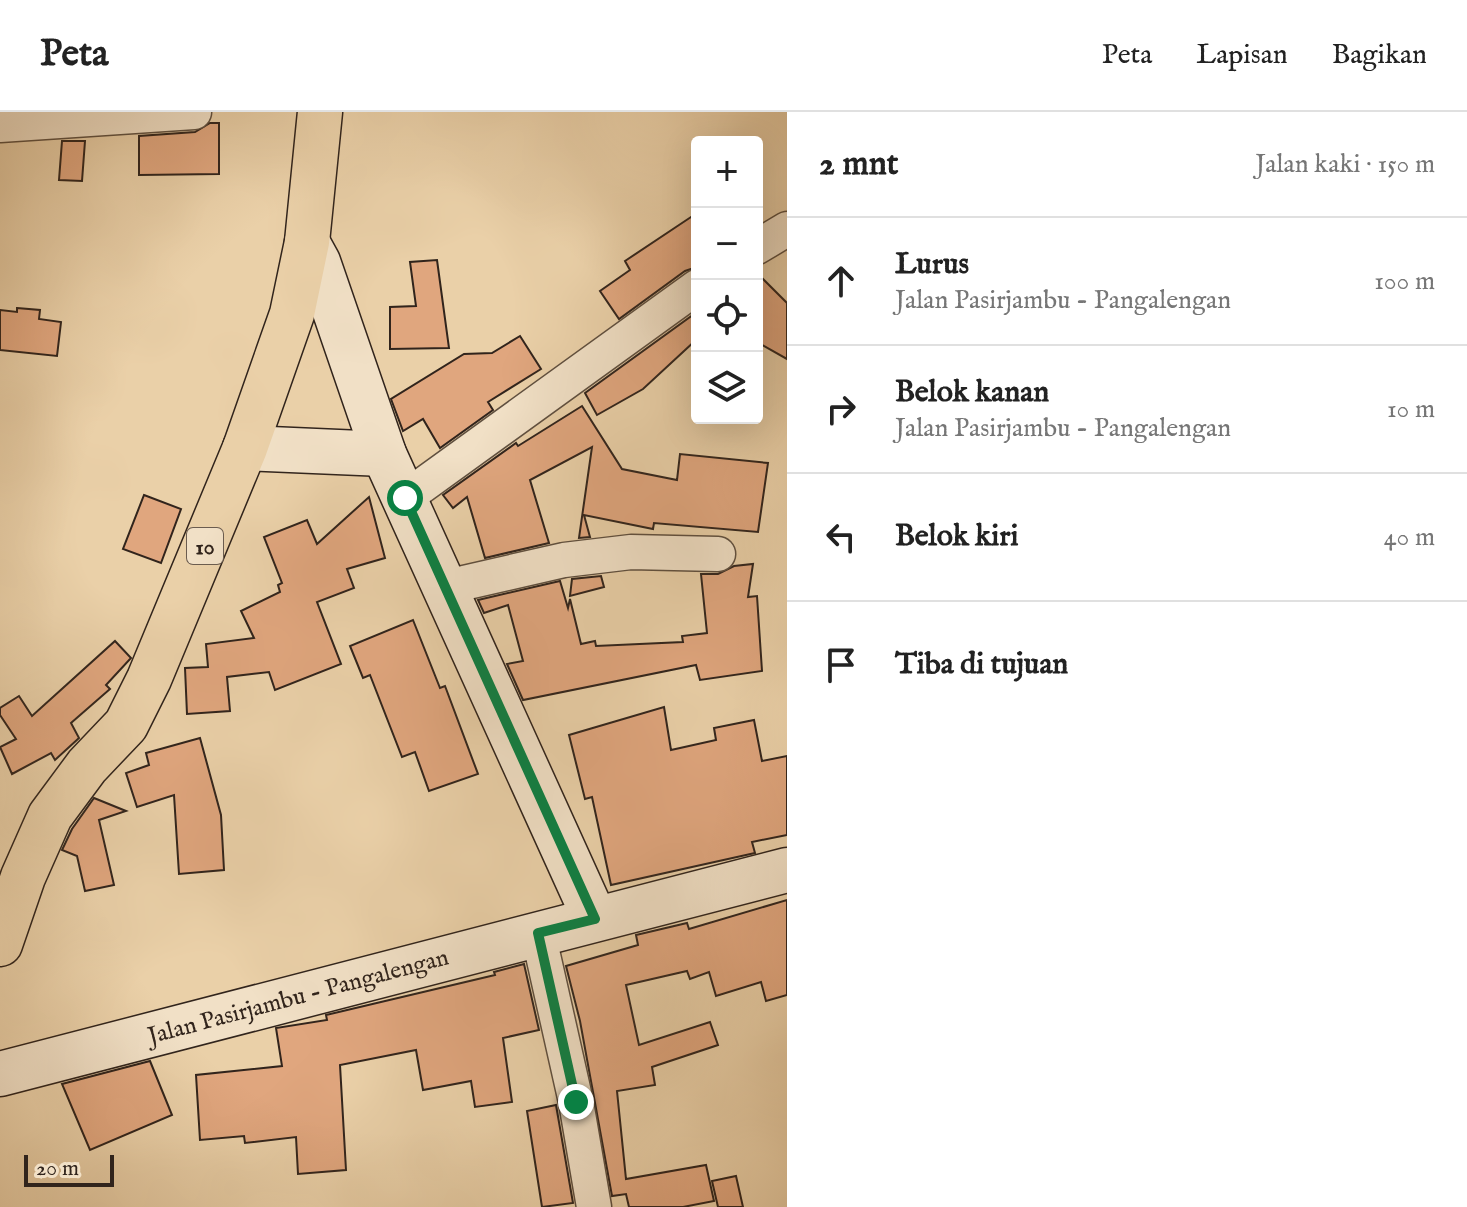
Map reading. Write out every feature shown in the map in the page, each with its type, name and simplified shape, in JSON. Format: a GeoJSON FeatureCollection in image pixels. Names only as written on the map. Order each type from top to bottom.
{"type":"FeatureCollection","features":[{"type":"Feature","properties":{"kind":"highway","name":"10"},"geometry":{"type":"LineString","coordinates":[[0,944],[23,877],[50,816],[87,766],[126,725],[149,679],[245,448],[292,314],[307,242],[320,112]]}},
{"type":"Feature","properties":{"kind":"main road"},"geometry":{"type":"LineString","coordinates":[[307,242],[318,262],[384,454],[595,919]]}},
{"type":"Feature","properties":{"kind":"main road"},"geometry":{"type":"LineString","coordinates":[[245,448],[384,454]]}},
{"type":"Feature","properties":{"kind":"main road","name":"Jalan Pasirjambu - Pangalengan"},"geometry":{"type":"LineString","coordinates":[[0,1074],[787,870]]}},
{"type":"Feature","properties":{"kind":"street"},"geometry":{"type":"LineString","coordinates":[[0,125],[194,112]]}},
{"type":"Feature","properties":{"kind":"street"},"geometry":{"type":"LineString","coordinates":[[763,243],[787,229]]}},
{"type":"Feature","properties":{"kind":"street"},"geometry":{"type":"LineString","coordinates":[[405,498],[691,291]]}},
{"type":"Feature","properties":{"kind":"street"},"geometry":{"type":"LineString","coordinates":[[446,587],[564,560],[631,552],[718,554]]}},
{"type":"Feature","properties":{"kind":"street"},"geometry":{"type":"LineString","coordinates":[[538,933],[576,1102],[594,1207]]}},
{"type":"Feature","properties":{"kind":"building"},"geometry":{"type":"Polygon","coordinates":[[[210,123],[219,123],[219,174],[139,175],[139,136],[195,132],[210,123]]]}},
{"type":"Feature","properties":{"kind":"building"},"geometry":{"type":"Polygon","coordinates":[[[62,141],[85,141],[82,181],[59,180],[62,141]]]}},
{"type":"Feature","properties":{"kind":"building"},"geometry":{"type":"Polygon","coordinates":[[[691,217],[691,269],[619,319],[600,291],[630,270],[625,261],[691,217]]]}},
{"type":"Feature","properties":{"kind":"building"},"geometry":{"type":"Polygon","coordinates":[[[437,260],[449,348],[390,349],[390,307],[416,306],[410,262],[437,260]]]}},
{"type":"Feature","properties":{"kind":"building"},"geometry":{"type":"Polygon","coordinates":[[[763,279],[787,303],[787,359],[763,345],[763,279]]]}},
{"type":"Feature","properties":{"kind":"building"},"geometry":{"type":"Polygon","coordinates":[[[17,308],[40,310],[39,319],[61,322],[57,356],[0,350],[0,310],[17,312],[17,308]]]}},
{"type":"Feature","properties":{"kind":"building"},"geometry":{"type":"Polygon","coordinates":[[[691,316],[691,345],[643,389],[597,415],[585,393],[691,316]]]}},
{"type":"Feature","properties":{"kind":"building"},"geometry":{"type":"Polygon","coordinates":[[[520,336],[541,369],[488,402],[493,410],[440,448],[423,419],[403,431],[391,399],[464,354],[492,353],[520,336]]]}},
{"type":"Feature","properties":{"kind":"building"},"geometry":{"type":"Polygon","coordinates":[[[582,406],[622,469],[677,480],[680,454],[768,463],[758,532],[654,523],[653,529],[584,515],[590,537],[579,538],[592,447],[530,480],[549,543],[485,558],[467,497],[453,508],[443,495],[516,443],[518,446],[582,406]]]}},
{"type":"Feature","properties":{"kind":"building"},"geometry":{"type":"Polygon","coordinates":[[[144,495],[181,509],[161,563],[123,549],[144,495]]]}},
{"type":"Feature","properties":{"kind":"building"},"geometry":{"type":"Polygon","coordinates":[[[369,497],[385,558],[347,569],[354,588],[317,602],[341,664],[275,690],[269,672],[227,677],[230,711],[187,714],[185,668],[208,667],[206,644],[254,638],[241,611],[280,592],[278,585],[282,583],[264,537],[307,520],[317,544],[369,497]]]}},
{"type":"Feature","properties":{"kind":"building"},"geometry":{"type":"Polygon","coordinates":[[[753,564],[748,597],[757,596],[762,671],[700,680],[696,665],[523,700],[507,664],[523,661],[508,605],[484,613],[478,600],[560,581],[568,608],[570,599],[581,644],[595,641],[596,646],[683,642],[682,636],[707,633],[701,574],[718,574],[734,566],[753,564]]]}},
{"type":"Feature","properties":{"kind":"building"},"geometry":{"type":"Polygon","coordinates":[[[601,576],[604,587],[570,596],[572,579],[601,576]]]}},
{"type":"Feature","properties":{"kind":"building"},"geometry":{"type":"Polygon","coordinates":[[[413,620],[440,688],[445,686],[478,774],[429,791],[415,752],[402,757],[370,675],[363,678],[350,646],[413,620]]]}},
{"type":"Feature","properties":{"kind":"building"},"geometry":{"type":"Polygon","coordinates":[[[115,641],[131,658],[106,685],[110,689],[71,723],[79,738],[55,760],[51,753],[12,774],[0,747],[16,739],[0,715],[0,708],[19,696],[32,716],[115,641]]]}},
{"type":"Feature","properties":{"kind":"building"},"geometry":{"type":"Polygon","coordinates":[[[664,707],[671,750],[716,740],[714,728],[754,720],[762,761],[787,756],[787,835],[752,842],[755,853],[611,885],[592,797],[585,799],[569,735],[664,707]]]}},
{"type":"Feature","properties":{"kind":"building"},"geometry":{"type":"Polygon","coordinates":[[[200,738],[221,815],[224,870],[179,874],[174,795],[137,807],[126,773],[149,765],[146,753],[200,738]]]}},
{"type":"Feature","properties":{"kind":"building"},"geometry":{"type":"Polygon","coordinates":[[[94,798],[126,811],[99,820],[114,885],[85,891],[77,856],[62,850],[72,829],[94,798]]]}},
{"type":"Feature","properties":{"kind":"building"},"geometry":{"type":"Polygon","coordinates":[[[787,900],[787,995],[766,1001],[761,982],[716,996],[709,972],[690,979],[687,971],[626,985],[639,1045],[710,1022],[718,1045],[652,1067],[655,1085],[617,1091],[626,1179],[706,1165],[714,1201],[683,1207],[629,1207],[626,1194],[612,1196],[580,1021],[566,966],[638,945],[636,935],[687,923],[689,929],[787,900]]]}},
{"type":"Feature","properties":{"kind":"building"},"geometry":{"type":"Polygon","coordinates":[[[524,964],[539,1030],[503,1038],[512,1102],[475,1107],[471,1081],[423,1090],[416,1050],[340,1065],[346,1170],[298,1174],[296,1137],[245,1143],[244,1136],[200,1140],[196,1075],[282,1066],[276,1028],[327,1020],[326,1015],[495,975],[494,972],[524,964]]]}},
{"type":"Feature","properties":{"kind":"building"},"geometry":{"type":"Polygon","coordinates":[[[150,1061],[172,1115],[90,1150],[62,1084],[150,1061]]]}},
{"type":"Feature","properties":{"kind":"building"},"geometry":{"type":"Polygon","coordinates":[[[556,1105],[573,1203],[542,1207],[527,1111],[556,1105]]]}},
{"type":"Feature","properties":{"kind":"building"},"geometry":{"type":"Polygon","coordinates":[[[736,1176],[743,1207],[718,1207],[712,1181],[736,1176]]]}},
{"type":"Feature","properties":{"kind":"route"},"geometry":{"type":"LineString","coordinates":[[405,498],[595,919],[538,933],[576,1102]]}}]}
